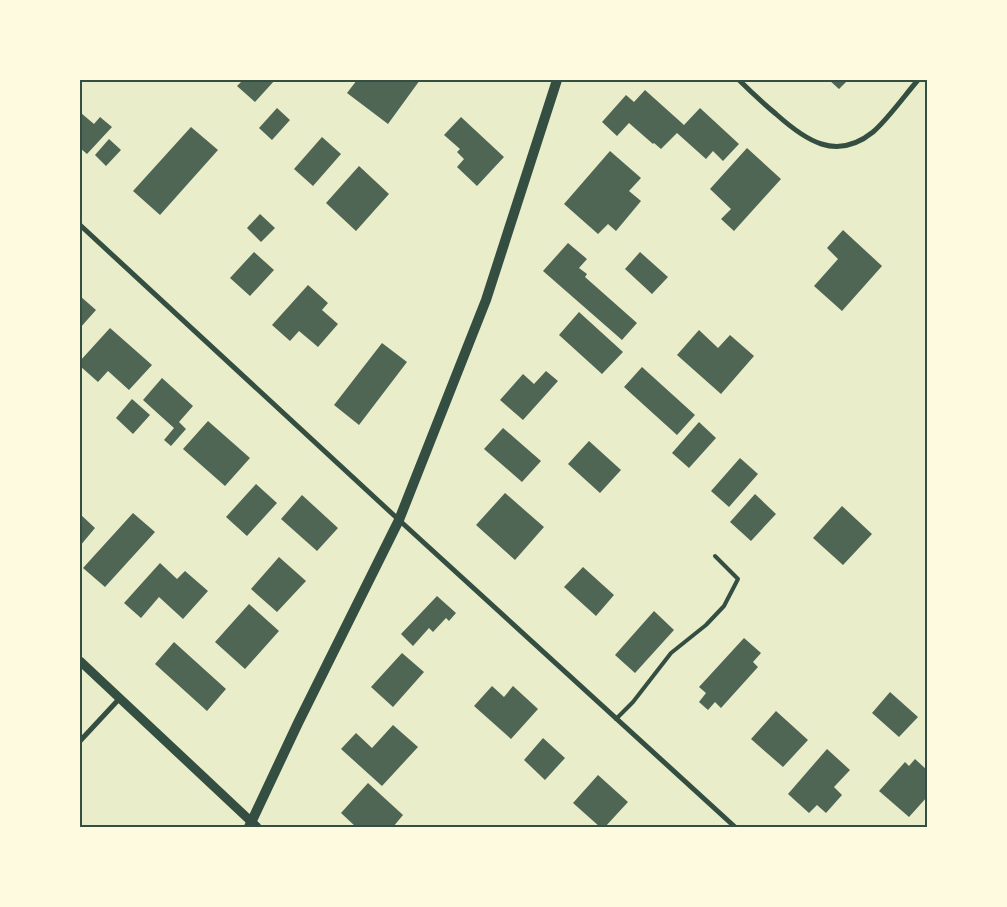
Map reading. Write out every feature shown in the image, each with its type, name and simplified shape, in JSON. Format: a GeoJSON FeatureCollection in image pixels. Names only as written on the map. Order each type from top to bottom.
{"type":"FeatureCollection","features":[{"type":"Feature","properties":{"kind":"main road"},"geometry":{"type":"LineString","coordinates":[[251,825],[399,520],[486,300],[557,80]]}},
{"type":"Feature","properties":{"kind":"street"},"geometry":{"type":"LineString","coordinates":[[739,80],[796,132],[818,144],[834,147],[853,145],[873,132],[918,80]]}},
{"type":"Feature","properties":{"kind":"street"},"geometry":{"type":"LineString","coordinates":[[80,225],[735,827]]}},
{"type":"Feature","properties":{"kind":"street"},"geometry":{"type":"LineString","coordinates":[[80,661],[251,825]]}},
{"type":"Feature","properties":{"kind":"street"},"geometry":{"type":"LineString","coordinates":[[80,741],[120,698]]}},
{"type":"Feature","properties":{"kind":"lane"},"geometry":{"type":"LineString","coordinates":[[616,719],[633,702],[672,653],[706,625],[724,606],[738,579],[715,556]]}},
{"type":"Feature","properties":{"kind":"building"},"geometry":{"type":"Polygon","coordinates":[[[243,80],[275,80],[255,102],[237,86],[243,80]]]}},
{"type":"Feature","properties":{"kind":"building"},"geometry":{"type":"Polygon","coordinates":[[[357,80],[420,80],[388,124],[347,93],[357,80]]]}},
{"type":"Feature","properties":{"kind":"building"},"geometry":{"type":"Polygon","coordinates":[[[829,80],[848,80],[839,89],[829,80]]]}},
{"type":"Feature","properties":{"kind":"building"},"geometry":{"type":"Polygon","coordinates":[[[645,90],[684,125],[700,108],[739,144],[723,161],[713,151],[706,159],[677,133],[661,149],[629,123],[617,136],[602,122],[626,95],[634,102],[645,90]]]}},
{"type":"Feature","properties":{"kind":"building"},"geometry":{"type":"Polygon","coordinates":[[[277,108],[290,120],[272,140],[259,128],[277,108]]]}},
{"type":"Feature","properties":{"kind":"building"},"geometry":{"type":"Polygon","coordinates":[[[81,113],[94,124],[100,117],[112,127],[87,154],[80,148],[81,113]]]}},
{"type":"Feature","properties":{"kind":"building"},"geometry":{"type":"Polygon","coordinates":[[[461,117],[504,157],[477,186],[457,167],[464,159],[457,152],[460,149],[444,135],[461,117]]]}},
{"type":"Feature","properties":{"kind":"building"},"geometry":{"type":"Polygon","coordinates":[[[191,127],[218,150],[160,215],[133,191],[191,127]]]}},
{"type":"Feature","properties":{"kind":"building"},"geometry":{"type":"Polygon","coordinates":[[[322,137],[341,154],[313,186],[294,169],[322,137]]]}},
{"type":"Feature","properties":{"kind":"building"},"geometry":{"type":"Polygon","coordinates":[[[109,139],[121,150],[106,166],[95,155],[109,139]]]}},
{"type":"Feature","properties":{"kind":"building"},"geometry":{"type":"Polygon","coordinates":[[[747,148],[781,179],[734,231],[721,219],[731,209],[710,189],[747,148]]]}},
{"type":"Feature","properties":{"kind":"building"},"geometry":{"type":"Polygon","coordinates":[[[610,151],[641,178],[629,191],[641,201],[616,231],[608,224],[598,234],[564,204],[610,151]]]}},
{"type":"Feature","properties":{"kind":"building"},"geometry":{"type":"Polygon","coordinates":[[[359,166],[389,194],[356,231],[326,203],[359,166]]]}},
{"type":"Feature","properties":{"kind":"building"},"geometry":{"type":"Polygon","coordinates":[[[260,214],[275,228],[261,242],[247,228],[260,214]]]}},
{"type":"Feature","properties":{"kind":"building"},"geometry":{"type":"Polygon","coordinates":[[[843,230],[882,266],[842,311],[814,286],[838,259],[827,248],[843,230]]]}},
{"type":"Feature","properties":{"kind":"building"},"geometry":{"type":"Polygon","coordinates":[[[568,243],[587,259],[579,268],[587,274],[585,277],[637,323],[622,340],[543,271],[568,243]]]}},
{"type":"Feature","properties":{"kind":"building"},"geometry":{"type":"Polygon","coordinates":[[[254,252],[274,270],[250,296],[230,278],[254,252]]]}},
{"type":"Feature","properties":{"kind":"building"},"geometry":{"type":"Polygon","coordinates":[[[640,252],[668,277],[652,294],[625,269],[640,252]]]}},
{"type":"Feature","properties":{"kind":"building"},"geometry":{"type":"Polygon","coordinates":[[[308,285],[328,303],[322,310],[338,324],[318,347],[299,331],[290,341],[272,325],[308,285]]]}},
{"type":"Feature","properties":{"kind":"building"},"geometry":{"type":"Polygon","coordinates":[[[80,296],[96,310],[80,328],[80,296]]]}},
{"type":"Feature","properties":{"kind":"building"},"geometry":{"type":"Polygon","coordinates":[[[579,312],[623,352],[602,374],[559,335],[579,312]]]}},
{"type":"Feature","properties":{"kind":"building"},"geometry":{"type":"Polygon","coordinates":[[[110,328],[152,365],[129,390],[108,371],[98,382],[80,366],[80,361],[110,328]]]}},
{"type":"Feature","properties":{"kind":"building"},"geometry":{"type":"Polygon","coordinates":[[[699,330],[718,348],[730,335],[754,356],[721,394],[677,355],[699,330]]]}},
{"type":"Feature","properties":{"kind":"building"},"geometry":{"type":"Polygon","coordinates":[[[382,343],[407,362],[359,425],[334,405],[382,343]]]}},
{"type":"Feature","properties":{"kind":"building"},"geometry":{"type":"Polygon","coordinates":[[[642,367],[695,415],[677,435],[624,387],[642,367]]]}},
{"type":"Feature","properties":{"kind":"building"},"geometry":{"type":"Polygon","coordinates":[[[546,371],[558,381],[523,420],[500,400],[523,374],[534,384],[546,371]]]}},
{"type":"Feature","properties":{"kind":"building"},"geometry":{"type":"Polygon","coordinates":[[[162,378],[193,406],[179,422],[186,429],[171,446],[164,440],[174,428],[143,400],[162,378]]]}},
{"type":"Feature","properties":{"kind":"building"},"geometry":{"type":"Polygon","coordinates":[[[132,399],[150,415],[133,434],[116,418],[132,399]]]}},
{"type":"Feature","properties":{"kind":"building"},"geometry":{"type":"Polygon","coordinates":[[[208,421],[250,458],[225,486],[183,449],[208,421]]]}},
{"type":"Feature","properties":{"kind":"building"},"geometry":{"type":"Polygon","coordinates":[[[699,422],[716,438],[689,468],[672,453],[699,422]]]}},
{"type":"Feature","properties":{"kind":"building"},"geometry":{"type":"Polygon","coordinates":[[[503,428],[541,461],[522,482],[484,449],[503,428]]]}},
{"type":"Feature","properties":{"kind":"building"},"geometry":{"type":"Polygon","coordinates":[[[589,441],[621,470],[600,493],[568,464],[589,441]]]}},
{"type":"Feature","properties":{"kind":"building"},"geometry":{"type":"Polygon","coordinates":[[[740,458],[758,474],[729,507],[711,491],[740,458]]]}},
{"type":"Feature","properties":{"kind":"building"},"geometry":{"type":"Polygon","coordinates":[[[256,484],[277,503],[247,536],[226,517],[256,484]]]}},
{"type":"Feature","properties":{"kind":"building"},"geometry":{"type":"Polygon","coordinates":[[[505,493],[544,527],[515,560],[476,525],[505,493]]]}},
{"type":"Feature","properties":{"kind":"building"},"geometry":{"type":"Polygon","coordinates":[[[755,494],[776,514],[751,541],[730,522],[755,494]]]}},
{"type":"Feature","properties":{"kind":"building"},"geometry":{"type":"Polygon","coordinates":[[[302,495],[338,528],[317,551],[281,519],[302,495]]]}},
{"type":"Feature","properties":{"kind":"building"},"geometry":{"type":"Polygon","coordinates":[[[842,506],[872,534],[843,565],[813,538],[842,506]]]}},
{"type":"Feature","properties":{"kind":"building"},"geometry":{"type":"Polygon","coordinates":[[[133,513],[155,532],[105,587],[83,568],[133,513]]]}},
{"type":"Feature","properties":{"kind":"building"},"geometry":{"type":"Polygon","coordinates":[[[80,514],[95,528],[80,546],[80,514]]]}},
{"type":"Feature","properties":{"kind":"building"},"geometry":{"type":"Polygon","coordinates":[[[279,557],[306,581],[277,612],[251,589],[279,557]]]}},
{"type":"Feature","properties":{"kind":"building"},"geometry":{"type":"Polygon","coordinates":[[[160,563],[177,579],[185,571],[208,591],[183,619],[159,597],[141,618],[124,603],[160,563]]]}},
{"type":"Feature","properties":{"kind":"building"},"geometry":{"type":"Polygon","coordinates":[[[583,567],[614,595],[596,616],[564,587],[583,567]]]}},
{"type":"Feature","properties":{"kind":"building"},"geometry":{"type":"Polygon","coordinates":[[[437,596],[456,613],[449,621],[446,618],[433,632],[429,628],[413,646],[401,634],[437,596]]]}},
{"type":"Feature","properties":{"kind":"building"},"geometry":{"type":"Polygon","coordinates":[[[249,604],[279,631],[245,669],[215,642],[249,604]]]}},
{"type":"Feature","properties":{"kind":"building"},"geometry":{"type":"Polygon","coordinates":[[[654,611],[674,630],[635,673],[615,655],[654,611]]]}},
{"type":"Feature","properties":{"kind":"building"},"geometry":{"type":"Polygon","coordinates":[[[744,638],[761,653],[753,662],[758,667],[721,708],[715,702],[708,710],[699,702],[706,693],[699,687],[744,638]]]}},
{"type":"Feature","properties":{"kind":"building"},"geometry":{"type":"Polygon","coordinates":[[[174,642],[226,689],[207,711],[155,664],[174,642]]]}},
{"type":"Feature","properties":{"kind":"building"},"geometry":{"type":"Polygon","coordinates":[[[402,653],[424,672],[393,707],[371,687],[402,653]]]}},
{"type":"Feature","properties":{"kind":"building"},"geometry":{"type":"Polygon","coordinates":[[[492,686],[504,697],[513,686],[538,709],[511,739],[474,706],[492,686]]]}},
{"type":"Feature","properties":{"kind":"building"},"geometry":{"type":"Polygon","coordinates":[[[890,692],[918,717],[899,737],[872,713],[890,692]]]}},
{"type":"Feature","properties":{"kind":"building"},"geometry":{"type":"Polygon","coordinates":[[[776,711],[808,740],[783,767],[751,739],[776,711]]]}},
{"type":"Feature","properties":{"kind":"building"},"geometry":{"type":"Polygon","coordinates":[[[393,725],[418,747],[382,786],[341,749],[356,733],[372,748],[393,725]]]}},
{"type":"Feature","properties":{"kind":"building"},"geometry":{"type":"Polygon","coordinates":[[[543,738],[565,758],[545,780],[524,760],[543,738]]]}},
{"type":"Feature","properties":{"kind":"building"},"geometry":{"type":"Polygon","coordinates":[[[827,749],[850,770],[834,787],[842,795],[826,813],[817,805],[809,813],[788,794],[827,749]]]}},
{"type":"Feature","properties":{"kind":"building"},"geometry":{"type":"Polygon","coordinates":[[[915,759],[927,770],[927,797],[909,817],[879,791],[905,762],[909,766],[915,759]]]}},
{"type":"Feature","properties":{"kind":"building"},"geometry":{"type":"Polygon","coordinates":[[[598,775],[628,802],[605,827],[600,827],[573,803],[598,775]]]}},
{"type":"Feature","properties":{"kind":"building"},"geometry":{"type":"Polygon","coordinates":[[[368,783],[403,815],[393,827],[356,827],[341,813],[368,783]]]}}]}
